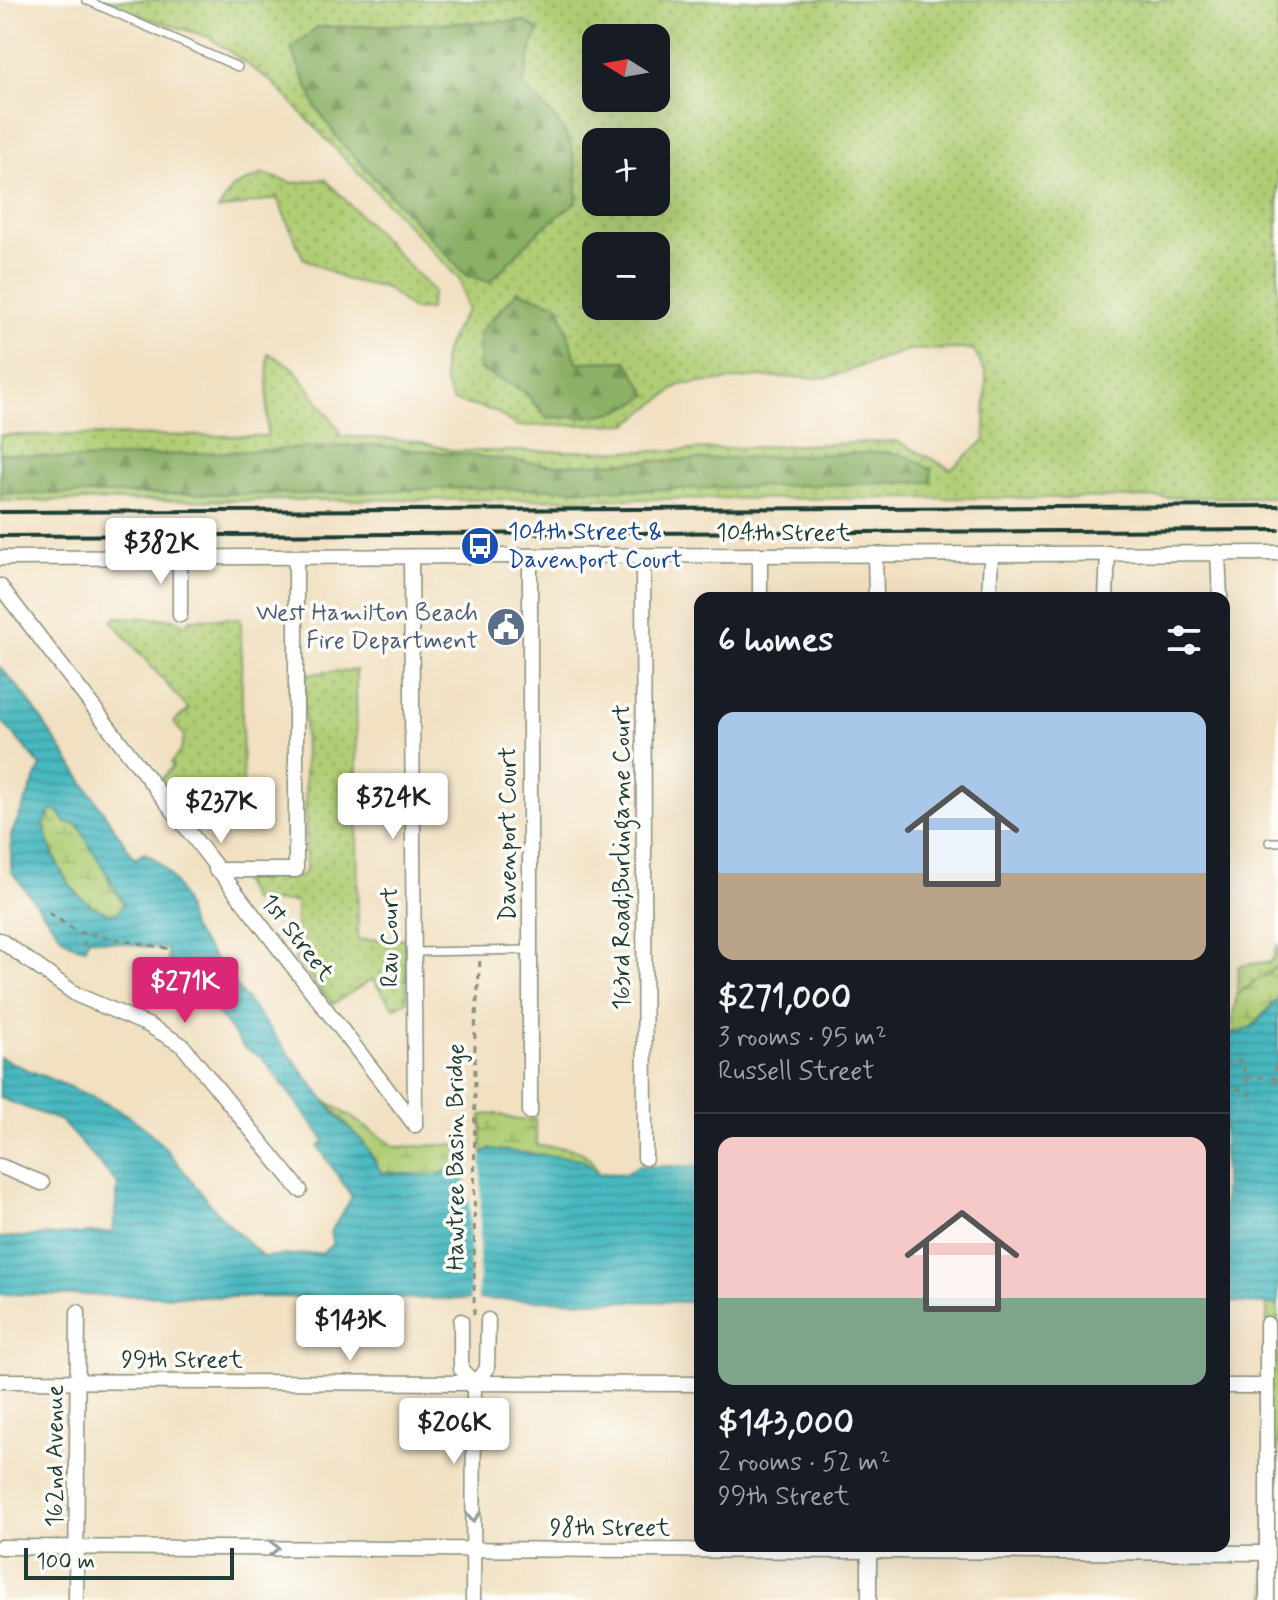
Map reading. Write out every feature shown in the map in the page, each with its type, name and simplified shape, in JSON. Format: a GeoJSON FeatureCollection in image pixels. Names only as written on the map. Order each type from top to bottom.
{"type":"FeatureCollection","features":[{"type":"Feature","properties":{"kind":"street"},"geometry":{"type":"LineString","coordinates":[[1218,552],[1220,592]]}},
{"type":"Feature","properties":{"kind":"street"},"geometry":{"type":"LineString","coordinates":[[1106,592],[1108,553]]}},
{"type":"Feature","properties":{"kind":"street","name":"104th Street"},"geometry":{"type":"LineString","coordinates":[[0,558],[1278,553]]}},
{"type":"Feature","properties":{"kind":"street"},"geometry":{"type":"LineString","coordinates":[[875,554],[876,592]]}},
{"type":"Feature","properties":{"kind":"street","name":"163rd Road;Burlingame Court"},"geometry":{"type":"LineString","coordinates":[[643,555],[645,1158]]}},
{"type":"Feature","properties":{"kind":"street"},"geometry":{"type":"LineString","coordinates":[[760,555],[760,592]]}},
{"type":"Feature","properties":{"kind":"street"},"geometry":{"type":"LineString","coordinates":[[989,592],[991,555]]}},
{"type":"Feature","properties":{"kind":"street","name":"Davenport Court"},"geometry":{"type":"LineString","coordinates":[[530,556],[530,1112]]}},
{"type":"Feature","properties":{"kind":"street"},"geometry":{"type":"LineString","coordinates":[[216,870],[296,870],[296,557]]}},
{"type":"Feature","properties":{"kind":"street","name":"Rau Court"},"geometry":{"type":"LineString","coordinates":[[411,557],[415,1125]]}},
{"type":"Feature","properties":{"kind":"street"},"geometry":{"type":"LineString","coordinates":[[180,558],[180,615]]}},
{"type":"Feature","properties":{"kind":"street","name":"1st Street"},"geometry":{"type":"LineString","coordinates":[[0,586],[415,1125]]}},
{"type":"Feature","properties":{"kind":"street"},"geometry":{"type":"LineString","coordinates":[[0,940],[77,995],[148,1025],[182,1045],[300,1190]]}},
{"type":"Feature","properties":{"kind":"street"},"geometry":{"type":"LineString","coordinates":[[0,1166],[42,1183]]}},
{"type":"Feature","properties":{"kind":"street","name":"162nd Avenue"},"geometry":{"type":"LineString","coordinates":[[76,1600],[78,1312]]}},
{"type":"Feature","properties":{"kind":"street"},"geometry":{"type":"LineString","coordinates":[[474,1319],[461,1369],[474,1383]]}},
{"type":"Feature","properties":{"kind":"street"},"geometry":{"type":"LineString","coordinates":[[473,1600],[474,1383],[487,1369],[474,1319]]}},
{"type":"Feature","properties":{"kind":"street"},"geometry":{"type":"LineString","coordinates":[[1267,1324],[1267,1600]]}},
{"type":"Feature","properties":{"kind":"street","name":"99th Street"},"geometry":{"type":"LineString","coordinates":[[0,1381],[694,1384]]}},
{"type":"Feature","properties":{"kind":"street"},"geometry":{"type":"LineString","coordinates":[[1230,1386],[1267,1386]]}},
{"type":"Feature","properties":{"kind":"street","name":"98th Street"},"geometry":{"type":"LineString","coordinates":[[0,1547],[694,1549]]}},
{"type":"Feature","properties":{"kind":"street"},"geometry":{"type":"LineString","coordinates":[[869,1552],[869,1600]]}},
{"type":"Feature","properties":{"kind":"street","name":"98th Street"},"geometry":{"type":"LineString","coordinates":[[1168,1552],[1267,1553]]}},
{"type":"Feature","properties":{"kind":"lane"},"geometry":{"type":"LineString","coordinates":[[86,0],[238,67]]}},
{"type":"Feature","properties":{"kind":"lane"},"geometry":{"type":"LineString","coordinates":[[412,952],[531,950]]}},
{"type":"Feature","properties":{"kind":"path"},"geometry":{"type":"LineString","coordinates":[[49,913],[67,928],[86,934],[171,949]]}},
{"type":"Feature","properties":{"kind":"path"},"geometry":{"type":"LineString","coordinates":[[83,947],[86,934]]}},
{"type":"Feature","properties":{"kind":"path","name":"Hawtree Basin Bridge"},"geometry":{"type":"LineString","coordinates":[[474,1319],[475,1030],[480,951]]}},
{"type":"Feature","properties":{"kind":"path"},"geometry":{"type":"LineString","coordinates":[[1230,1062],[1242,1061],[1252,1104]]}},
{"type":"Feature","properties":{"kind":"path"},"geometry":{"type":"LineString","coordinates":[[1275,1066],[1276,1088]]}},
{"type":"Feature","properties":{"kind":"path"},"geometry":{"type":"LineString","coordinates":[[1246,1077],[1275,1078]]}},
{"type":"Feature","properties":{"kind":"path"},"geometry":{"type":"LineString","coordinates":[[1230,1090],[1248,1089]]}},
{"type":"Feature","properties":{"kind":"green space"},"geometry":{"type":"Polygon","coordinates":[[[104,0],[1278,0],[1278,497],[0,501],[0,435],[267,436],[268,353],[294,368],[340,431],[339,436],[417,441],[454,451],[665,451],[897,441],[951,469],[985,440],[986,374],[973,349],[908,350],[828,378],[760,377],[680,385],[628,424],[516,426],[495,411],[453,401],[443,365],[448,343],[467,310],[460,280],[273,83],[209,37],[128,12],[104,0]]]}},
{"type":"Feature","properties":{"kind":"green space"},"geometry":{"type":"Polygon","coordinates":[[[525,21],[539,31],[532,45],[523,86],[550,113],[566,136],[575,163],[577,201],[537,233],[490,282],[466,275],[338,139],[316,107],[291,48],[318,27],[525,21]]]}},
{"type":"Feature","properties":{"kind":"green space"},"geometry":{"type":"Polygon","coordinates":[[[263,174],[293,183],[325,179],[433,291],[429,310],[412,309],[386,288],[344,279],[303,258],[277,198],[218,210],[233,187],[263,174]]]}},
{"type":"Feature","properties":{"kind":"green space"},"geometry":{"type":"Polygon","coordinates":[[[518,291],[559,305],[577,362],[627,361],[648,395],[637,403],[612,412],[587,417],[546,417],[525,392],[479,369],[479,333],[518,291]]]}},
{"type":"Feature","properties":{"kind":"green space"},"geometry":{"type":"Polygon","coordinates":[[[373,445],[555,465],[887,452],[909,457],[932,470],[931,482],[641,490],[455,488],[311,494],[0,494],[0,453],[75,459],[373,445]]]}},
{"type":"Feature","properties":{"kind":"green space"},"geometry":{"type":"Polygon","coordinates":[[[117,617],[174,619],[184,625],[191,619],[241,618],[243,797],[192,798],[190,829],[159,782],[173,766],[171,763],[181,750],[184,735],[173,722],[189,710],[112,621],[117,617]]]}},
{"type":"Feature","properties":{"kind":"green space"},"geometry":{"type":"Polygon","coordinates":[[[356,670],[358,940],[405,938],[407,1001],[394,1008],[372,979],[333,1004],[295,960],[296,902],[252,901],[240,879],[299,877],[306,871],[304,674],[356,670]]]}},
{"type":"Feature","properties":{"kind":"green space"},"geometry":{"type":"Polygon","coordinates":[[[52,810],[81,829],[96,851],[111,886],[124,904],[117,914],[89,904],[67,881],[52,852],[44,823],[52,810]]]}},
{"type":"Feature","properties":{"kind":"green space"},"geometry":{"type":"Polygon","coordinates":[[[1278,944],[1278,965],[1237,995],[1238,966],[1272,961],[1278,944]]]}},
{"type":"Feature","properties":{"kind":"green space"},"geometry":{"type":"Polygon","coordinates":[[[1278,965],[1278,998],[1249,1030],[1235,1034],[1232,1019],[1237,995],[1278,965]]]}},
{"type":"Feature","properties":{"kind":"green space"},"geometry":{"type":"Polygon","coordinates":[[[324,1099],[396,1147],[466,1144],[467,1161],[436,1176],[381,1172],[364,1143],[324,1099]]]}},
{"type":"Feature","properties":{"kind":"green space"},"geometry":{"type":"Polygon","coordinates":[[[498,1114],[516,1120],[535,1119],[537,1146],[565,1147],[581,1152],[598,1173],[490,1149],[482,1152],[482,1115],[498,1114]]]}},
{"type":"Feature","properties":{"kind":"green space"},"geometry":{"type":"Polygon","coordinates":[[[1267,1304],[1278,1305],[1278,1600],[1267,1600],[1267,1304]]]}},
{"type":"Feature","properties":{"kind":"water"},"geometry":{"type":"Polygon","coordinates":[[[0,667],[25,695],[135,859],[144,853],[169,875],[181,896],[191,928],[336,1115],[364,1143],[381,1172],[436,1176],[490,1149],[582,1159],[598,1173],[625,1174],[638,1166],[694,1166],[694,1302],[0,1294],[0,1238],[113,1232],[118,1184],[61,1121],[0,1098],[0,1057],[101,1101],[133,1119],[168,1151],[208,1202],[263,1257],[322,1253],[333,1244],[330,1233],[352,1197],[318,1146],[325,1141],[262,1057],[244,1048],[185,969],[167,959],[168,950],[88,938],[86,948],[73,945],[62,937],[11,871],[11,835],[41,766],[0,719],[0,667]],[[52,810],[44,823],[59,867],[77,894],[89,904],[102,911],[117,913],[124,904],[113,884],[78,824],[66,823],[59,812],[52,810]]]}},
{"type":"Feature","properties":{"kind":"water"},"geometry":{"type":"Polygon","coordinates":[[[1278,998],[1278,1305],[1230,1302],[1230,1032],[1249,1029],[1278,998]]]}},
{"type":"Feature","properties":{"kind":"pier"},"geometry":{"type":"Polygon","coordinates":[[[482,1147],[478,1303],[470,1303],[470,1198],[466,1197],[466,1156],[482,1147]]]}},
{"type":"Feature","properties":{"kind":"railway"},"geometry":{"type":"LineString","coordinates":[[0,512],[1278,506]]}},
{"type":"Feature","properties":{"kind":"railway"},"geometry":{"type":"LineString","coordinates":[[0,536],[1278,530]]}},
{"type":"Feature","properties":{"kind":"place","name":"104th Street & Davenport Court"},"geometry":{"type":"Point","coordinates":[480,546]}},
{"type":"Feature","properties":{"kind":"place","name":"West Hamilton Beach Fire Department"},"geometry":{"type":"Point","coordinates":[506,627]}}]}
